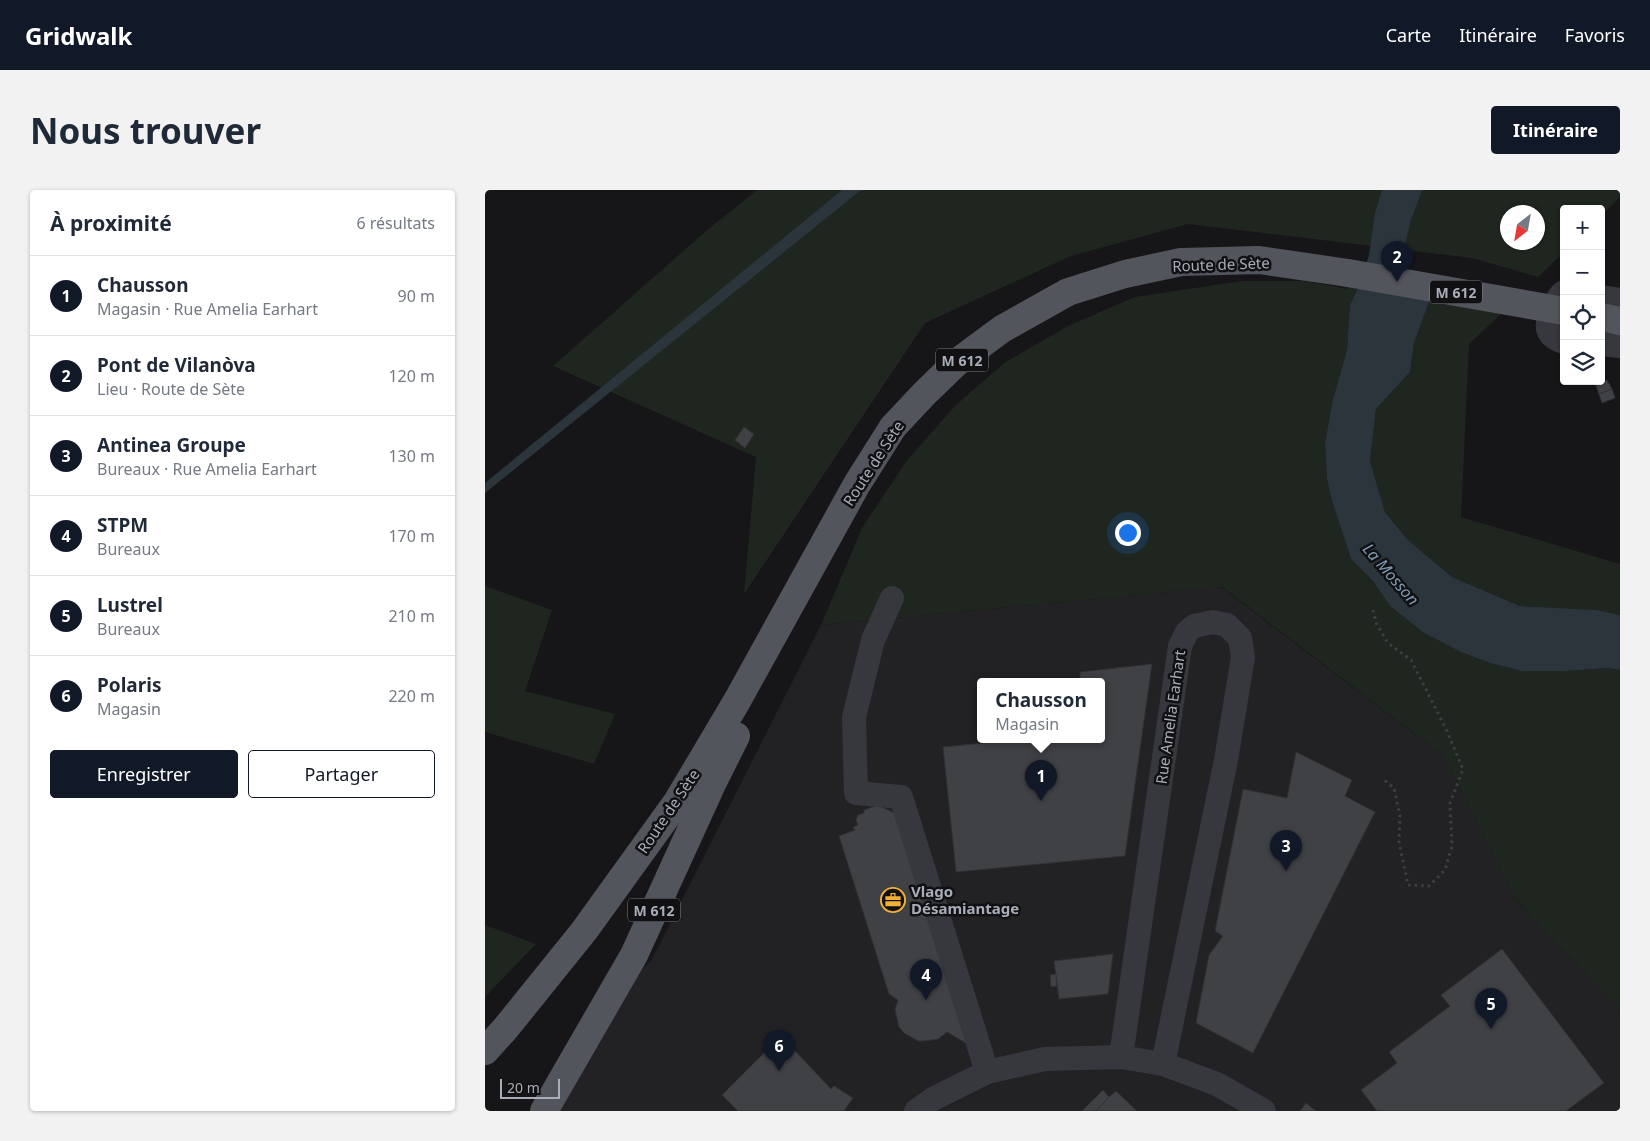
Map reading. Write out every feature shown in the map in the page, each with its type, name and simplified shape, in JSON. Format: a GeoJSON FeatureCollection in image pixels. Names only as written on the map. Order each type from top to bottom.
{"type":"FeatureCollection","features":[{"type":"Feature","properties":{"kind":"main road","name":"Route de Sète"},"geometry":{"type":"LineString","coordinates":[[485,1051],[505,1029],[590,923],[677,802],[737,701],[857,484],[893,427],[956,364],[1002,329],[1068,292],[1125,274],[1181,262],[1259,260],[1348,273],[1560,310]]}},
{"type":"Feature","properties":{"kind":"main road"},"geometry":{"type":"LineString","coordinates":[[1605,318],[1620,321]]}},
{"type":"Feature","properties":{"kind":"main road","name":"M 612"},"geometry":{"type":"LineString","coordinates":[[544,1111],[634,954],[712,784],[742,724],[737,701]]}},
{"type":"Feature","properties":{"kind":"street"},"geometry":{"type":"LineString","coordinates":[[1560,294],[1555,302],[1548,328],[1555,338],[1560,340]]}},
{"type":"Feature","properties":{"kind":"street"},"geometry":{"type":"LineString","coordinates":[[1605,297],[1620,300]]}},
{"type":"Feature","properties":{"kind":"street"},"geometry":{"type":"LineString","coordinates":[[1605,344],[1620,346]]}},
{"type":"Feature","properties":{"kind":"street"},"geometry":{"type":"LineString","coordinates":[[892,598],[873,640],[854,717],[856,793],[901,797],[987,1072]]}},
{"type":"Feature","properties":{"kind":"street","name":"Rue Amelia Earhart"},"geometry":{"type":"LineString","coordinates":[[1121,1057],[1180,646],[1187,632],[1194,626],[1213,622],[1227,625],[1240,638],[1243,657],[1225,760],[1163,1064]]}},
{"type":"Feature","properties":{"kind":"street"},"geometry":{"type":"LineString","coordinates":[[916,1111],[933,1099],[987,1072],[1045,1059],[1121,1057],[1163,1064],[1217,1084],[1264,1111]]}},
{"type":"Feature","properties":{"kind":"path"},"geometry":{"type":"LineString","coordinates":[[1373,610],[1376,623],[1388,643],[1411,660],[1447,731],[1463,769],[1450,803],[1452,846],[1445,870],[1429,886],[1408,885],[1399,842],[1400,816],[1394,788],[1383,779]]}},
{"type":"Feature","properties":{"kind":"shaded area"},"geometry":{"type":"Polygon","coordinates":[[[757,190],[1620,190],[1620,197],[1605,212],[1605,205],[1560,205],[1560,256],[1538,277],[1472,258],[1188,224],[1071,256],[925,323],[744,594],[756,457],[553,366],[706,231],[757,190]]]}},
{"type":"Feature","properties":{"kind":"shaded area"},"geometry":{"type":"Polygon","coordinates":[[[1242,281],[1304,281],[1348,289],[1349,285],[1359,286],[1350,305],[1347,350],[1333,399],[1325,443],[1327,479],[1332,501],[1351,559],[1373,581],[1390,606],[1424,633],[1461,652],[1490,663],[1522,671],[1608,668],[1620,670],[1620,1010],[1516,900],[1444,756],[1222,587],[821,625],[862,528],[908,459],[956,405],[1004,363],[1068,326],[1135,297],[1242,281]]]}},
{"type":"Feature","properties":{"kind":"shaded area"},"geometry":{"type":"Polygon","coordinates":[[[1430,299],[1503,312],[1469,344],[1461,517],[1620,564],[1620,615],[1597,610],[1520,606],[1452,577],[1408,540],[1385,512],[1370,461],[1376,409],[1410,372],[1414,343],[1430,299]]]}},
{"type":"Feature","properties":{"kind":"shaded area"},"geometry":{"type":"Polygon","coordinates":[[[485,586],[552,610],[525,691],[615,714],[594,764],[485,732],[485,586]]]}},
{"type":"Feature","properties":{"kind":"shaded area"},"geometry":{"type":"Polygon","coordinates":[[[1221,587],[1444,756],[1516,900],[1620,1010],[1620,1111],[558,1111],[607,1001],[651,961],[821,625],[1221,587]]]}},
{"type":"Feature","properties":{"kind":"shaded area"},"geometry":{"type":"Polygon","coordinates":[[[485,925],[536,944],[485,997],[485,925]]]}},
{"type":"Feature","properties":{"kind":"water"},"geometry":{"type":"Polygon","coordinates":[[[842,190],[861,190],[485,493],[485,483],[842,190]]]}},
{"type":"Feature","properties":{"kind":"water","name":"La Mosson"},"geometry":{"type":"Polygon","coordinates":[[[1382,190],[1422,190],[1410,223],[1395,292],[1430,299],[1414,343],[1410,372],[1376,409],[1370,461],[1385,512],[1408,540],[1452,577],[1520,606],[1597,610],[1620,615],[1620,670],[1608,668],[1522,671],[1490,663],[1461,652],[1424,633],[1390,606],[1373,581],[1351,559],[1332,501],[1327,479],[1325,443],[1333,399],[1347,350],[1350,305],[1359,286],[1369,255],[1375,213],[1382,190]]]}},
{"type":"Feature","properties":{"kind":"building"},"geometry":{"type":"Polygon","coordinates":[[[1605,380],[1607,380],[1612,389],[1599,394],[1596,385],[1605,385],[1605,380]]]}},
{"type":"Feature","properties":{"kind":"building"},"geometry":{"type":"Polygon","coordinates":[[[1612,389],[1615,398],[1602,403],[1599,394],[1612,389]]]}},
{"type":"Feature","properties":{"kind":"building"},"geometry":{"type":"Polygon","coordinates":[[[744,427],[754,434],[745,448],[735,440],[744,427]]]}},
{"type":"Feature","properties":{"kind":"building"},"geometry":{"type":"Polygon","coordinates":[[[1152,664],[1125,856],[956,872],[943,747],[984,743],[1105,743],[1105,678],[1080,678],[1080,672],[1152,664]]]}},
{"type":"Feature","properties":{"kind":"building"},"geometry":{"type":"Polygon","coordinates":[[[1296,752],[1352,780],[1345,796],[1375,812],[1253,1053],[1196,1023],[1209,955],[1223,936],[1215,931],[1243,789],[1287,798],[1296,752]]]}},
{"type":"Feature","properties":{"kind":"building"},"geometry":{"type":"Polygon","coordinates":[[[878,805],[896,814],[969,1045],[947,1032],[938,1039],[918,1041],[904,1033],[899,1027],[895,1010],[898,1000],[889,994],[839,836],[855,830],[853,827],[858,825],[856,820],[858,815],[864,813],[864,810],[878,805]]]}},
{"type":"Feature","properties":{"kind":"building"},"geometry":{"type":"Polygon","coordinates":[[[1502,949],[1604,1083],[1566,1111],[1377,1111],[1361,1090],[1397,1063],[1389,1052],[1450,1006],[1441,995],[1502,949]]]}},
{"type":"Feature","properties":{"kind":"building"},"geometry":{"type":"Polygon","coordinates":[[[1113,954],[1108,994],[1059,999],[1054,961],[1113,954]]]}},
{"type":"Feature","properties":{"kind":"building"},"geometry":{"type":"Polygon","coordinates":[[[1056,974],[1057,986],[1051,987],[1050,975],[1056,974]]]}},
{"type":"Feature","properties":{"kind":"building"},"geometry":{"type":"Polygon","coordinates":[[[781,1036],[831,1089],[834,1086],[853,1098],[844,1111],[738,1111],[722,1095],[781,1036]]]}},
{"type":"Feature","properties":{"kind":"building"},"geometry":{"type":"Polygon","coordinates":[[[1103,1090],[1109,1097],[1100,1108],[1096,1111],[1082,1111],[1103,1090]]]}},
{"type":"Feature","properties":{"kind":"building"},"geometry":{"type":"Polygon","coordinates":[[[1116,1091],[1137,1111],[1096,1111],[1116,1091]]]}},
{"type":"Feature","properties":{"kind":"building"},"geometry":{"type":"Polygon","coordinates":[[[1306,1103],[1316,1111],[1300,1111],[1306,1103]]]}},
{"type":"Feature","properties":{"kind":"place","name":"Pont de Vilanòva"},"geometry":{"type":"Point","coordinates":[1397,282]}},
{"type":"Feature","properties":{"kind":"place","name":"Chausson"},"geometry":{"type":"Point","coordinates":[1041,801]}},
{"type":"Feature","properties":{"kind":"place","name":"Antinea Groupe"},"geometry":{"type":"Point","coordinates":[1286,871]}},
{"type":"Feature","properties":{"kind":"place","name":"Vlago Désamiantage"},"geometry":{"type":"Point","coordinates":[893,900]}},
{"type":"Feature","properties":{"kind":"place","name":"STPM"},"geometry":{"type":"Point","coordinates":[926,1000]}},
{"type":"Feature","properties":{"kind":"place","name":"Lustrel"},"geometry":{"type":"Point","coordinates":[1491,1029]}},
{"type":"Feature","properties":{"kind":"place","name":"Polaris"},"geometry":{"type":"Point","coordinates":[779,1071]}}]}
